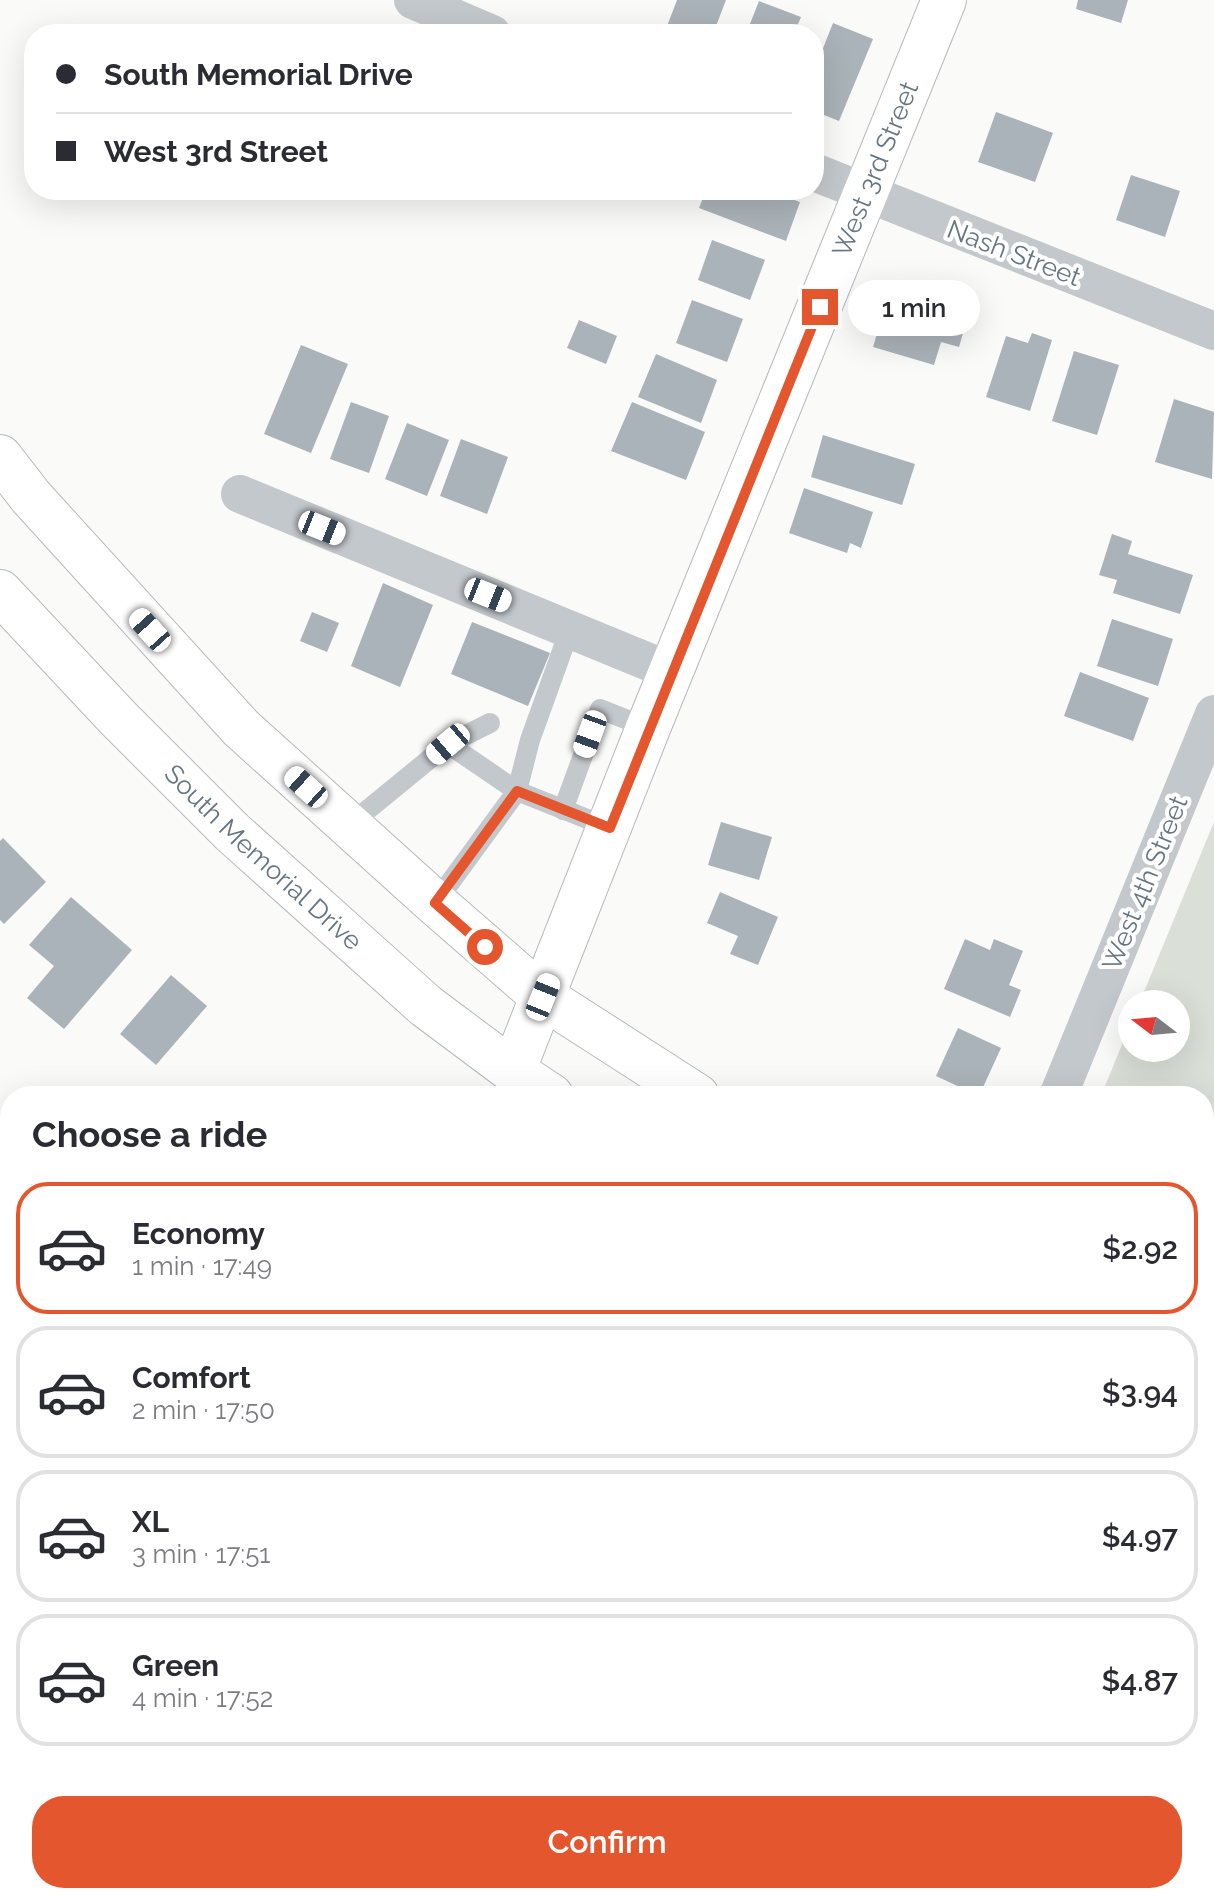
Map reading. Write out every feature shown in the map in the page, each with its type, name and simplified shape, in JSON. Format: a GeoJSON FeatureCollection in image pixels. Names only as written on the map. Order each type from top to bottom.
{"type":"FeatureCollection","features":[{"type":"Feature","properties":{"kind":"main road","name":"West 3rd Street"},"geometry":{"type":"LineString","coordinates":[[508,1084],[648,728],[944,0]]}},
{"type":"Feature","properties":{"kind":"main road"},"geometry":{"type":"LineString","coordinates":[[0,457],[31,497],[241,728],[543,997],[681,1086]]}},
{"type":"Feature","properties":{"kind":"main road","name":"South Memorial Drive"},"geometry":{"type":"LineString","coordinates":[[0,592],[118,718],[232,832],[508,1084]]}},
{"type":"Feature","properties":{"kind":"street"},"geometry":{"type":"LineString","coordinates":[[413,0],[469,24]]}},
{"type":"Feature","properties":{"kind":"street","name":"Nash Street"},"geometry":{"type":"LineString","coordinates":[[824,176],[1214,331]]}},
{"type":"Feature","properties":{"kind":"street"},"geometry":{"type":"LineString","coordinates":[[240,494],[673,672]]}},
{"type":"Feature","properties":{"kind":"street","name":"West 4th Street"},"geometry":{"type":"LineString","coordinates":[[1062,1086],[1214,714]]}},
{"type":"Feature","properties":{"kind":"lane"},"geometry":{"type":"LineString","coordinates":[[435,903],[517,791],[524,737],[570,629]]}},
{"type":"Feature","properties":{"kind":"lane"},"geometry":{"type":"LineString","coordinates":[[563,810],[600,709],[648,728]]}},
{"type":"Feature","properties":{"kind":"lane"},"geometry":{"type":"LineString","coordinates":[[349,825],[448,744],[490,723]]}},
{"type":"Feature","properties":{"kind":"lane"},"geometry":{"type":"LineString","coordinates":[[448,744],[517,791],[610,828]]}},
{"type":"Feature","properties":{"kind":"shaded area"},"geometry":{"type":"Polygon","coordinates":[[[1214,822],[1214,1086],[1105,1086],[1118,1054],[1118,1062],[1190,1062],[1190,990],[1145,990],[1214,822]]]}},
{"type":"Feature","properties":{"kind":"building"},"geometry":{"type":"Polygon","coordinates":[[[677,0],[726,0],[717,24],[668,24],[677,0]]]}},
{"type":"Feature","properties":{"kind":"building"},"geometry":{"type":"Polygon","coordinates":[[[1078,0],[1128,0],[1121,23],[1076,9],[1078,0]]]}},
{"type":"Feature","properties":{"kind":"building"},"geometry":{"type":"Polygon","coordinates":[[[759,1],[801,17],[798,24],[750,24],[759,1]]]}},
{"type":"Feature","properties":{"kind":"building"},"geometry":{"type":"Polygon","coordinates":[[[833,23],[873,39],[839,121],[824,115],[824,46],[833,23]]]}},
{"type":"Feature","properties":{"kind":"building"},"geometry":{"type":"Polygon","coordinates":[[[996,112],[1053,133],[1035,182],[978,162],[996,112]]]}},
{"type":"Feature","properties":{"kind":"building"},"geometry":{"type":"Polygon","coordinates":[[[1131,175],[1180,191],[1165,237],[1116,220],[1131,175]]]}},
{"type":"Feature","properties":{"kind":"building"},"geometry":{"type":"Polygon","coordinates":[[[702,200],[800,202],[786,241],[699,208],[702,200]]]}},
{"type":"Feature","properties":{"kind":"building"},"geometry":{"type":"Polygon","coordinates":[[[712,240],[765,260],[750,300],[698,280],[712,240]]]}},
{"type":"Feature","properties":{"kind":"building"},"geometry":{"type":"Polygon","coordinates":[[[889,293],[968,316],[959,347],[941,342],[934,365],[873,347],[889,293]]]}},
{"type":"Feature","properties":{"kind":"building"},"geometry":{"type":"Polygon","coordinates":[[[692,300],[743,319],[727,362],[676,343],[692,300]]]}},
{"type":"Feature","properties":{"kind":"building"},"geometry":{"type":"Polygon","coordinates":[[[579,320],[617,336],[606,364],[567,348],[579,320]]]}},
{"type":"Feature","properties":{"kind":"building"},"geometry":{"type":"Polygon","coordinates":[[[1032,333],[1052,340],[1030,411],[986,397],[1006,336],[1028,343],[1032,333]]]}},
{"type":"Feature","properties":{"kind":"building"},"geometry":{"type":"Polygon","coordinates":[[[301,345],[348,364],[311,453],[264,434],[301,345]]]}},
{"type":"Feature","properties":{"kind":"building"},"geometry":{"type":"Polygon","coordinates":[[[1074,351],[1119,365],[1097,435],[1052,421],[1074,351]]]}},
{"type":"Feature","properties":{"kind":"building"},"geometry":{"type":"Polygon","coordinates":[[[656,354],[717,380],[701,423],[638,397],[656,354]]]}},
{"type":"Feature","properties":{"kind":"building"},"geometry":{"type":"Polygon","coordinates":[[[1174,399],[1214,412],[1212,479],[1155,462],[1174,399]]]}},
{"type":"Feature","properties":{"kind":"building"},"geometry":{"type":"Polygon","coordinates":[[[351,402],[389,416],[369,473],[330,459],[351,402]]]}},
{"type":"Feature","properties":{"kind":"building"},"geometry":{"type":"Polygon","coordinates":[[[632,402],[705,432],[686,480],[611,451],[632,402]]]}},
{"type":"Feature","properties":{"kind":"building"},"geometry":{"type":"Polygon","coordinates":[[[407,423],[449,440],[427,496],[385,479],[407,423]]]}},
{"type":"Feature","properties":{"kind":"building"},"geometry":{"type":"Polygon","coordinates":[[[823,435],[915,464],[902,505],[811,477],[823,435]]]}},
{"type":"Feature","properties":{"kind":"building"},"geometry":{"type":"Polygon","coordinates":[[[461,439],[508,457],[487,514],[440,496],[461,439]]]}},
{"type":"Feature","properties":{"kind":"building"},"geometry":{"type":"Polygon","coordinates":[[[804,488],[873,512],[861,548],[850,543],[847,553],[789,533],[804,488]]]}},
{"type":"Feature","properties":{"kind":"building"},"geometry":{"type":"Polygon","coordinates":[[[1112,534],[1132,541],[1128,554],[1193,575],[1180,614],[1113,593],[1117,580],[1099,575],[1112,534]]]}},
{"type":"Feature","properties":{"kind":"building"},"geometry":{"type":"Polygon","coordinates":[[[383,583],[433,605],[400,687],[351,666],[383,583]]]}},
{"type":"Feature","properties":{"kind":"building"},"geometry":{"type":"Polygon","coordinates":[[[312,612],[339,623],[327,652],[300,641],[312,612]]]}},
{"type":"Feature","properties":{"kind":"building"},"geometry":{"type":"Polygon","coordinates":[[[1112,619],[1173,639],[1158,686],[1097,666],[1112,619]]]}},
{"type":"Feature","properties":{"kind":"building"},"geometry":{"type":"Polygon","coordinates":[[[472,622],[550,653],[528,706],[451,674],[472,622]]]}},
{"type":"Feature","properties":{"kind":"building"},"geometry":{"type":"Polygon","coordinates":[[[1080,672],[1149,698],[1133,741],[1064,716],[1080,672]]]}},
{"type":"Feature","properties":{"kind":"building"},"geometry":{"type":"Polygon","coordinates":[[[721,822],[772,837],[759,880],[708,865],[721,822]]]}},
{"type":"Feature","properties":{"kind":"building"},"geometry":{"type":"Polygon","coordinates":[[[3,838],[46,882],[4,924],[0,920],[0,841],[3,838]]]}},
{"type":"Feature","properties":{"kind":"building"},"geometry":{"type":"Polygon","coordinates":[[[720,892],[778,917],[758,965],[730,954],[738,936],[707,923],[720,892]]]}},
{"type":"Feature","properties":{"kind":"building"},"geometry":{"type":"Polygon","coordinates":[[[71,897],[132,950],[64,1029],[27,998],[54,966],[29,945],[71,897]]]}},
{"type":"Feature","properties":{"kind":"building"},"geometry":{"type":"Polygon","coordinates":[[[965,939],[990,950],[994,939],[1023,951],[1009,985],[1021,990],[1010,1017],[944,989],[965,939]]]}},
{"type":"Feature","properties":{"kind":"building"},"geometry":{"type":"Polygon","coordinates":[[[171,975],[207,1006],[156,1065],[120,1034],[171,975]]]}},
{"type":"Feature","properties":{"kind":"building"},"geometry":{"type":"Polygon","coordinates":[[[958,1028],[1001,1048],[984,1086],[958,1086],[936,1076],[958,1028]]]}},
{"type":"Feature","properties":{"kind":"route"},"geometry":{"type":"LineString","coordinates":[[485,947],[435,903],[517,791],[610,828],[820,307]]}}]}
